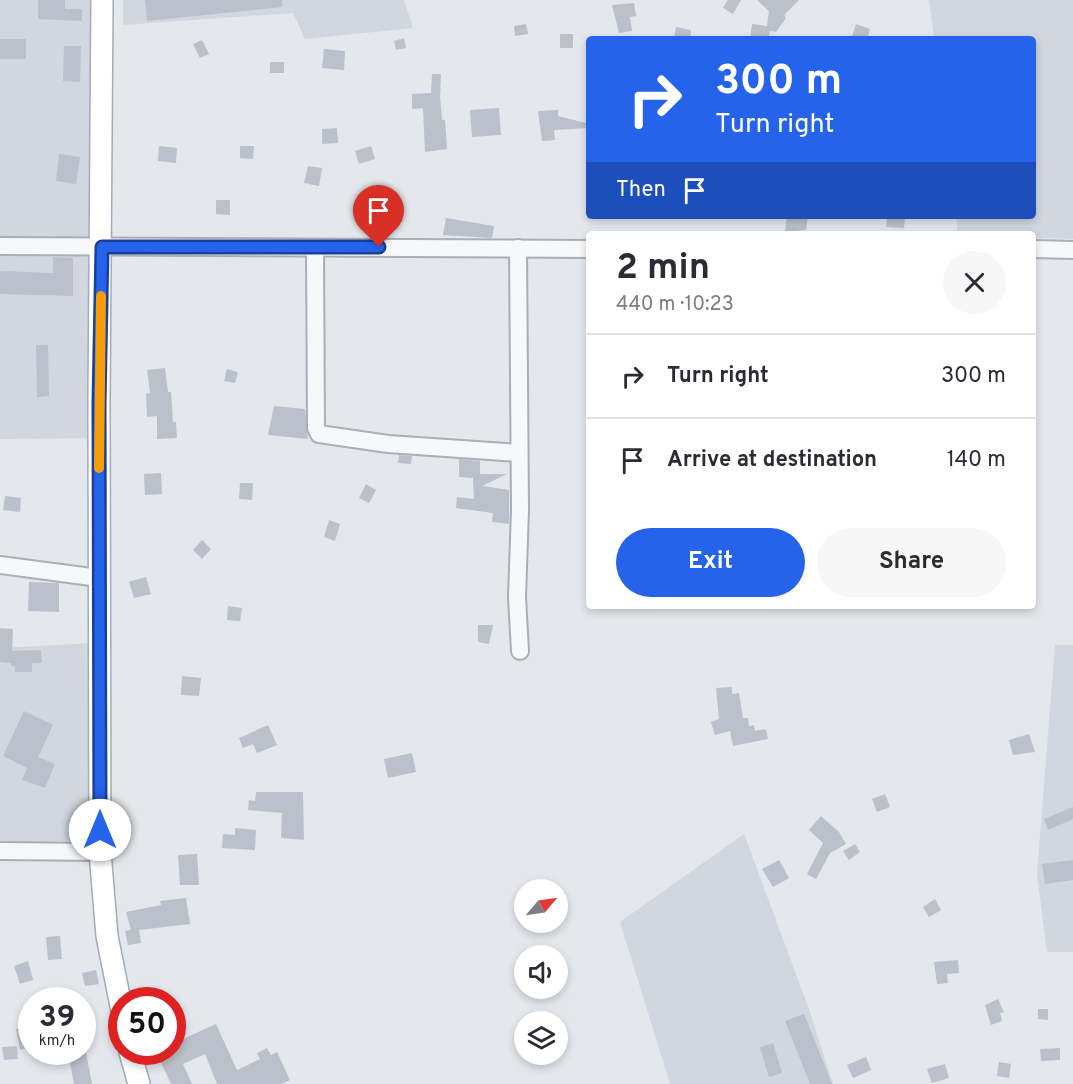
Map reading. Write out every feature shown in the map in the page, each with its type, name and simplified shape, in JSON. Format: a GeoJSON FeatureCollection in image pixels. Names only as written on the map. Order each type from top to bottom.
{"type":"FeatureCollection","features":[{"type":"Feature","properties":{"kind":"main road"},"geometry":{"type":"LineString","coordinates":[[102,0],[100,852],[107,936],[117,987]]}},
{"type":"Feature","properties":{"kind":"main road"},"geometry":{"type":"LineString","coordinates":[[134,1065],[139,1084]]}},
{"type":"Feature","properties":{"kind":"street"},"geometry":{"type":"LineString","coordinates":[[0,246],[586,249]]}},
{"type":"Feature","properties":{"kind":"street"},"geometry":{"type":"LineString","coordinates":[[315,248],[316,428],[319,435],[388,444],[519,453]]}},
{"type":"Feature","properties":{"kind":"street"},"geometry":{"type":"LineString","coordinates":[[518,248],[517,597],[520,651]]}},
{"type":"Feature","properties":{"kind":"street"},"geometry":{"type":"LineString","coordinates":[[1036,249],[1073,250]]}},
{"type":"Feature","properties":{"kind":"street"},"geometry":{"type":"LineString","coordinates":[[0,565],[99,578]]}},
{"type":"Feature","properties":{"kind":"street"},"geometry":{"type":"LineString","coordinates":[[0,851],[100,852]]}},
{"type":"Feature","properties":{"kind":"shaded area"},"geometry":{"type":"Polygon","coordinates":[[[0,0],[98,0],[95,438],[0,439],[0,0]]]}},
{"type":"Feature","properties":{"kind":"shaded area"},"geometry":{"type":"Polygon","coordinates":[[[123,0],[404,0],[413,28],[305,39],[293,13],[123,25],[123,0]]]}},
{"type":"Feature","properties":{"kind":"shaded area"},"geometry":{"type":"Polygon","coordinates":[[[929,0],[1073,0],[1073,239],[1036,238],[1036,231],[958,231],[956,219],[1036,219],[1036,36],[934,36],[929,0]]]}},
{"type":"Feature","properties":{"kind":"shaded area"},"geometry":{"type":"Polygon","coordinates":[[[93,643],[100,852],[0,851],[0,648],[93,643]]]}},
{"type":"Feature","properties":{"kind":"shaded area"},"geometry":{"type":"Polygon","coordinates":[[[1055,645],[1073,645],[1073,952],[1047,952],[1037,874],[1055,645]]]}},
{"type":"Feature","properties":{"kind":"shaded area"},"geometry":{"type":"Polygon","coordinates":[[[744,834],[809,1009],[833,1084],[670,1084],[620,922],[744,834]]]}},
{"type":"Feature","properties":{"kind":"building"},"geometry":{"type":"Polygon","coordinates":[[[38,0],[65,0],[65,9],[82,9],[82,21],[38,19],[38,0]]]}},
{"type":"Feature","properties":{"kind":"building"},"geometry":{"type":"Polygon","coordinates":[[[145,0],[282,0],[282,7],[147,21],[145,0]]]}},
{"type":"Feature","properties":{"kind":"building"},"geometry":{"type":"Polygon","coordinates":[[[728,0],[741,0],[733,14],[723,8],[728,0]]]}},
{"type":"Feature","properties":{"kind":"building"},"geometry":{"type":"Polygon","coordinates":[[[757,0],[799,0],[784,15],[786,18],[776,32],[770,31],[769,36],[750,36],[752,24],[767,26],[769,11],[757,0]]]}},
{"type":"Feature","properties":{"kind":"building"},"geometry":{"type":"Polygon","coordinates":[[[634,3],[636,16],[630,17],[632,31],[619,33],[612,5],[634,3]]]}},
{"type":"Feature","properties":{"kind":"building"},"geometry":{"type":"Polygon","coordinates":[[[526,24],[528,34],[515,36],[514,26],[526,24]]]}},
{"type":"Feature","properties":{"kind":"building"},"geometry":{"type":"Polygon","coordinates":[[[856,24],[870,29],[868,36],[852,36],[856,24]]]}},
{"type":"Feature","properties":{"kind":"building"},"geometry":{"type":"Polygon","coordinates":[[[676,27],[691,30],[690,36],[674,36],[676,27]]]}},
{"type":"Feature","properties":{"kind":"building"},"geometry":{"type":"Polygon","coordinates":[[[560,34],[573,34],[573,48],[560,48],[560,34]]]}},
{"type":"Feature","properties":{"kind":"building"},"geometry":{"type":"Polygon","coordinates":[[[404,38],[406,48],[396,50],[394,41],[404,38]]]}},
{"type":"Feature","properties":{"kind":"building"},"geometry":{"type":"Polygon","coordinates":[[[0,39],[26,39],[26,59],[0,59],[0,39]]]}},
{"type":"Feature","properties":{"kind":"building"},"geometry":{"type":"Polygon","coordinates":[[[202,40],[209,54],[200,58],[193,44],[202,40]]]}},
{"type":"Feature","properties":{"kind":"building"},"geometry":{"type":"Polygon","coordinates":[[[64,46],[81,46],[80,82],[63,81],[64,46]]]}},
{"type":"Feature","properties":{"kind":"building"},"geometry":{"type":"Polygon","coordinates":[[[324,49],[345,51],[344,70],[322,68],[324,49]]]}},
{"type":"Feature","properties":{"kind":"building"},"geometry":{"type":"Polygon","coordinates":[[[270,62],[284,62],[284,73],[270,73],[270,62]]]}},
{"type":"Feature","properties":{"kind":"building"},"geometry":{"type":"Polygon","coordinates":[[[432,74],[441,74],[440,97],[442,120],[445,120],[447,149],[425,152],[423,108],[412,109],[412,94],[431,93],[432,74]]]}},
{"type":"Feature","properties":{"kind":"building"},"geometry":{"type":"Polygon","coordinates":[[[499,108],[501,135],[472,137],[470,110],[499,108]]]}},
{"type":"Feature","properties":{"kind":"building"},"geometry":{"type":"Polygon","coordinates":[[[558,110],[558,116],[586,123],[586,128],[554,130],[555,140],[542,141],[538,111],[558,110]]]}},
{"type":"Feature","properties":{"kind":"building"},"geometry":{"type":"Polygon","coordinates":[[[337,128],[338,143],[322,144],[322,129],[337,128]]]}},
{"type":"Feature","properties":{"kind":"building"},"geometry":{"type":"Polygon","coordinates":[[[159,146],[177,148],[176,163],[158,161],[159,146]]]}},
{"type":"Feature","properties":{"kind":"building"},"geometry":{"type":"Polygon","coordinates":[[[240,146],[254,146],[253,159],[240,158],[240,146]]]}},
{"type":"Feature","properties":{"kind":"building"},"geometry":{"type":"Polygon","coordinates":[[[371,146],[375,159],[359,164],[355,151],[371,146]]]}},
{"type":"Feature","properties":{"kind":"building"},"geometry":{"type":"Polygon","coordinates":[[[59,154],[80,157],[76,184],[56,181],[59,154]]]}},
{"type":"Feature","properties":{"kind":"building"},"geometry":{"type":"Polygon","coordinates":[[[308,166],[322,168],[319,186],[304,183],[308,166]]]}},
{"type":"Feature","properties":{"kind":"building"},"geometry":{"type":"Polygon","coordinates":[[[216,200],[230,200],[230,215],[216,214],[216,200]]]}},
{"type":"Feature","properties":{"kind":"building"},"geometry":{"type":"Polygon","coordinates":[[[363,213],[376,215],[375,225],[362,222],[363,213]]]}},
{"type":"Feature","properties":{"kind":"building"},"geometry":{"type":"Polygon","coordinates":[[[446,218],[494,226],[492,238],[443,235],[446,218]]]}},
{"type":"Feature","properties":{"kind":"building"},"geometry":{"type":"Polygon","coordinates":[[[787,219],[808,219],[806,230],[785,231],[787,219]]]}},
{"type":"Feature","properties":{"kind":"building"},"geometry":{"type":"Polygon","coordinates":[[[887,219],[905,219],[904,228],[886,227],[887,219]]]}},
{"type":"Feature","properties":{"kind":"building"},"geometry":{"type":"Polygon","coordinates":[[[53,257],[73,258],[73,296],[0,294],[0,271],[53,273],[53,257]]]}},
{"type":"Feature","properties":{"kind":"building"},"geometry":{"type":"Polygon","coordinates":[[[36,345],[48,345],[49,396],[37,397],[36,345]]]}},
{"type":"Feature","properties":{"kind":"building"},"geometry":{"type":"Polygon","coordinates":[[[165,368],[168,392],[171,392],[173,422],[176,422],[177,438],[157,439],[157,416],[147,417],[146,394],[150,393],[147,370],[165,368]]]}},
{"type":"Feature","properties":{"kind":"building"},"geometry":{"type":"Polygon","coordinates":[[[227,369],[238,372],[235,383],[224,381],[227,369]]]}},
{"type":"Feature","properties":{"kind":"building"},"geometry":{"type":"Polygon","coordinates":[[[274,406],[305,409],[308,439],[268,435],[274,406]]]}},
{"type":"Feature","properties":{"kind":"building"},"geometry":{"type":"Polygon","coordinates":[[[399,455],[412,456],[411,464],[398,463],[399,455]]]}},
{"type":"Feature","properties":{"kind":"building"},"geometry":{"type":"Polygon","coordinates":[[[459,459],[480,461],[480,474],[507,474],[482,486],[509,490],[509,524],[492,522],[493,513],[456,508],[457,497],[474,499],[473,478],[459,477],[459,459]]]}},
{"type":"Feature","properties":{"kind":"building"},"geometry":{"type":"Polygon","coordinates":[[[161,473],[162,494],[145,495],[144,474],[161,473]]]}},
{"type":"Feature","properties":{"kind":"building"},"geometry":{"type":"Polygon","coordinates":[[[240,483],[253,483],[252,500],[239,499],[240,483]]]}},
{"type":"Feature","properties":{"kind":"building"},"geometry":{"type":"Polygon","coordinates":[[[366,484],[376,490],[369,503],[359,498],[366,484]]]}},
{"type":"Feature","properties":{"kind":"building"},"geometry":{"type":"Polygon","coordinates":[[[5,496],[21,498],[20,512],[3,510],[5,496]]]}},
{"type":"Feature","properties":{"kind":"building"},"geometry":{"type":"Polygon","coordinates":[[[329,520],[340,524],[335,541],[324,537],[329,520]]]}},
{"type":"Feature","properties":{"kind":"building"},"geometry":{"type":"Polygon","coordinates":[[[202,540],[211,549],[202,559],[193,550],[202,540]]]}},
{"type":"Feature","properties":{"kind":"building"},"geometry":{"type":"Polygon","coordinates":[[[146,577],[151,594],[134,598],[129,582],[146,577]]]}},
{"type":"Feature","properties":{"kind":"building"},"geometry":{"type":"Polygon","coordinates":[[[29,582],[59,583],[59,612],[28,611],[29,582]]]}},
{"type":"Feature","properties":{"kind":"building"},"geometry":{"type":"Polygon","coordinates":[[[228,606],[242,608],[240,621],[227,620],[228,606]]]}},
{"type":"Feature","properties":{"kind":"building"},"geometry":{"type":"Polygon","coordinates":[[[478,625],[493,625],[489,644],[478,642],[478,625]]]}},
{"type":"Feature","properties":{"kind":"building"},"geometry":{"type":"Polygon","coordinates":[[[0,628],[13,629],[12,651],[41,650],[42,663],[32,663],[32,672],[15,672],[15,666],[11,666],[11,663],[0,662],[0,628]]]}},
{"type":"Feature","properties":{"kind":"building"},"geometry":{"type":"Polygon","coordinates":[[[182,676],[201,678],[199,696],[181,695],[182,676]]]}},
{"type":"Feature","properties":{"kind":"building"},"geometry":{"type":"Polygon","coordinates":[[[732,687],[732,694],[739,693],[743,718],[748,718],[749,726],[754,725],[755,731],[766,729],[768,739],[733,746],[730,731],[715,735],[711,722],[719,719],[716,688],[732,687]]]}},
{"type":"Feature","properties":{"kind":"building"},"geometry":{"type":"Polygon","coordinates":[[[24,711],[53,725],[38,757],[55,764],[45,788],[22,780],[27,768],[3,756],[24,711]]]}},
{"type":"Feature","properties":{"kind":"building"},"geometry":{"type":"Polygon","coordinates":[[[268,725],[277,745],[257,753],[253,744],[243,748],[239,738],[268,725]]]}},
{"type":"Feature","properties":{"kind":"building"},"geometry":{"type":"Polygon","coordinates":[[[1029,734],[1035,752],[1013,755],[1009,740],[1029,734]]]}},
{"type":"Feature","properties":{"kind":"building"},"geometry":{"type":"Polygon","coordinates":[[[412,753],[416,772],[388,778],[384,759],[412,753]]]}},
{"type":"Feature","properties":{"kind":"building"},"geometry":{"type":"Polygon","coordinates":[[[256,792],[303,792],[304,840],[281,838],[282,813],[248,810],[249,800],[255,801],[256,792]]]}},
{"type":"Feature","properties":{"kind":"building"},"geometry":{"type":"Polygon","coordinates":[[[885,794],[890,807],[877,812],[872,799],[885,794]]]}},
{"type":"Feature","properties":{"kind":"building"},"geometry":{"type":"Polygon","coordinates":[[[1073,807],[1073,819],[1048,830],[1044,819],[1073,807]]]}},
{"type":"Feature","properties":{"kind":"building"},"geometry":{"type":"Polygon","coordinates":[[[821,816],[839,832],[846,844],[830,853],[816,879],[807,874],[823,843],[809,830],[821,816]]]}},
{"type":"Feature","properties":{"kind":"building"},"geometry":{"type":"Polygon","coordinates":[[[235,828],[256,830],[255,850],[222,848],[223,834],[235,835],[235,828]]]}},
{"type":"Feature","properties":{"kind":"building"},"geometry":{"type":"Polygon","coordinates":[[[855,844],[860,852],[849,860],[843,851],[855,844]]]}},
{"type":"Feature","properties":{"kind":"building"},"geometry":{"type":"Polygon","coordinates":[[[197,854],[199,885],[180,885],[178,855],[197,854]]]}},
{"type":"Feature","properties":{"kind":"building"},"geometry":{"type":"Polygon","coordinates":[[[779,860],[789,878],[773,887],[762,869],[779,860]]]}},
{"type":"Feature","properties":{"kind":"building"},"geometry":{"type":"Polygon","coordinates":[[[1073,860],[1073,880],[1045,884],[1042,864],[1073,860]]]}},
{"type":"Feature","properties":{"kind":"building"},"geometry":{"type":"Polygon","coordinates":[[[186,898],[190,924],[139,930],[141,943],[128,945],[125,931],[131,930],[126,912],[161,905],[160,901],[186,898]]]}},
{"type":"Feature","properties":{"kind":"building"},"geometry":{"type":"Polygon","coordinates":[[[935,899],[941,910],[929,917],[923,907],[935,899]]]}},
{"type":"Feature","properties":{"kind":"building"},"geometry":{"type":"Polygon","coordinates":[[[60,936],[62,959],[48,960],[46,937],[60,936]]]}},
{"type":"Feature","properties":{"kind":"building"},"geometry":{"type":"Polygon","coordinates":[[[958,960],[959,973],[947,974],[948,983],[937,984],[934,962],[958,960]]]}},
{"type":"Feature","properties":{"kind":"building"},"geometry":{"type":"Polygon","coordinates":[[[28,961],[33,980],[20,984],[14,966],[28,961]]]}},
{"type":"Feature","properties":{"kind":"building"},"geometry":{"type":"Polygon","coordinates":[[[96,970],[99,984],[85,986],[82,973],[96,970]]]}},
{"type":"Feature","properties":{"kind":"building"},"geometry":{"type":"Polygon","coordinates":[[[998,999],[1004,1012],[1000,1013],[1002,1021],[991,1025],[985,1005],[998,999]]]}},
{"type":"Feature","properties":{"kind":"building"},"geometry":{"type":"Polygon","coordinates":[[[1038,1009],[1048,1009],[1048,1020],[1038,1019],[1038,1009]]]}},
{"type":"Feature","properties":{"kind":"building"},"geometry":{"type":"Polygon","coordinates":[[[804,1014],[832,1084],[810,1084],[785,1021],[804,1014]]]}},
{"type":"Feature","properties":{"kind":"building"},"geometry":{"type":"Polygon","coordinates":[[[216,1024],[237,1070],[260,1059],[257,1053],[267,1048],[271,1055],[277,1052],[290,1080],[281,1084],[217,1084],[205,1054],[186,1063],[186,1038],[216,1024]]]}},
{"type":"Feature","properties":{"kind":"building"},"geometry":{"type":"Polygon","coordinates":[[[773,1043],[782,1073],[769,1077],[760,1047],[773,1043]]]}},
{"type":"Feature","properties":{"kind":"building"},"geometry":{"type":"Polygon","coordinates":[[[17,1046],[18,1059],[4,1060],[2,1047],[17,1046]]]}},
{"type":"Feature","properties":{"kind":"building"},"geometry":{"type":"Polygon","coordinates":[[[1060,1048],[1060,1060],[1041,1061],[1040,1049],[1060,1048]]]}},
{"type":"Feature","properties":{"kind":"building"},"geometry":{"type":"Polygon","coordinates":[[[866,1057],[871,1070],[853,1078],[847,1065],[866,1057]]]}},
{"type":"Feature","properties":{"kind":"building"},"geometry":{"type":"Polygon","coordinates":[[[999,1062],[1011,1064],[1009,1078],[997,1076],[999,1062]]]}},
{"type":"Feature","properties":{"kind":"building"},"geometry":{"type":"Polygon","coordinates":[[[945,1064],[949,1078],[932,1083],[927,1069],[945,1064]]]}},
{"type":"Feature","properties":{"kind":"building"},"geometry":{"type":"Polygon","coordinates":[[[70,1065],[88,1065],[92,1084],[74,1084],[70,1065]]]}},
{"type":"Feature","properties":{"kind":"building"},"geometry":{"type":"Polygon","coordinates":[[[162,1065],[183,1065],[192,1084],[171,1084],[162,1065]]]}},
{"type":"Feature","properties":{"kind":"slow traffic"},"geometry":{"type":"LineString","coordinates":[[99,468],[101,296]]}},
{"type":"Feature","properties":{"kind":"route"},"geometry":{"type":"LineString","coordinates":[[100,830],[99,403],[102,247],[379,247]]}}]}
